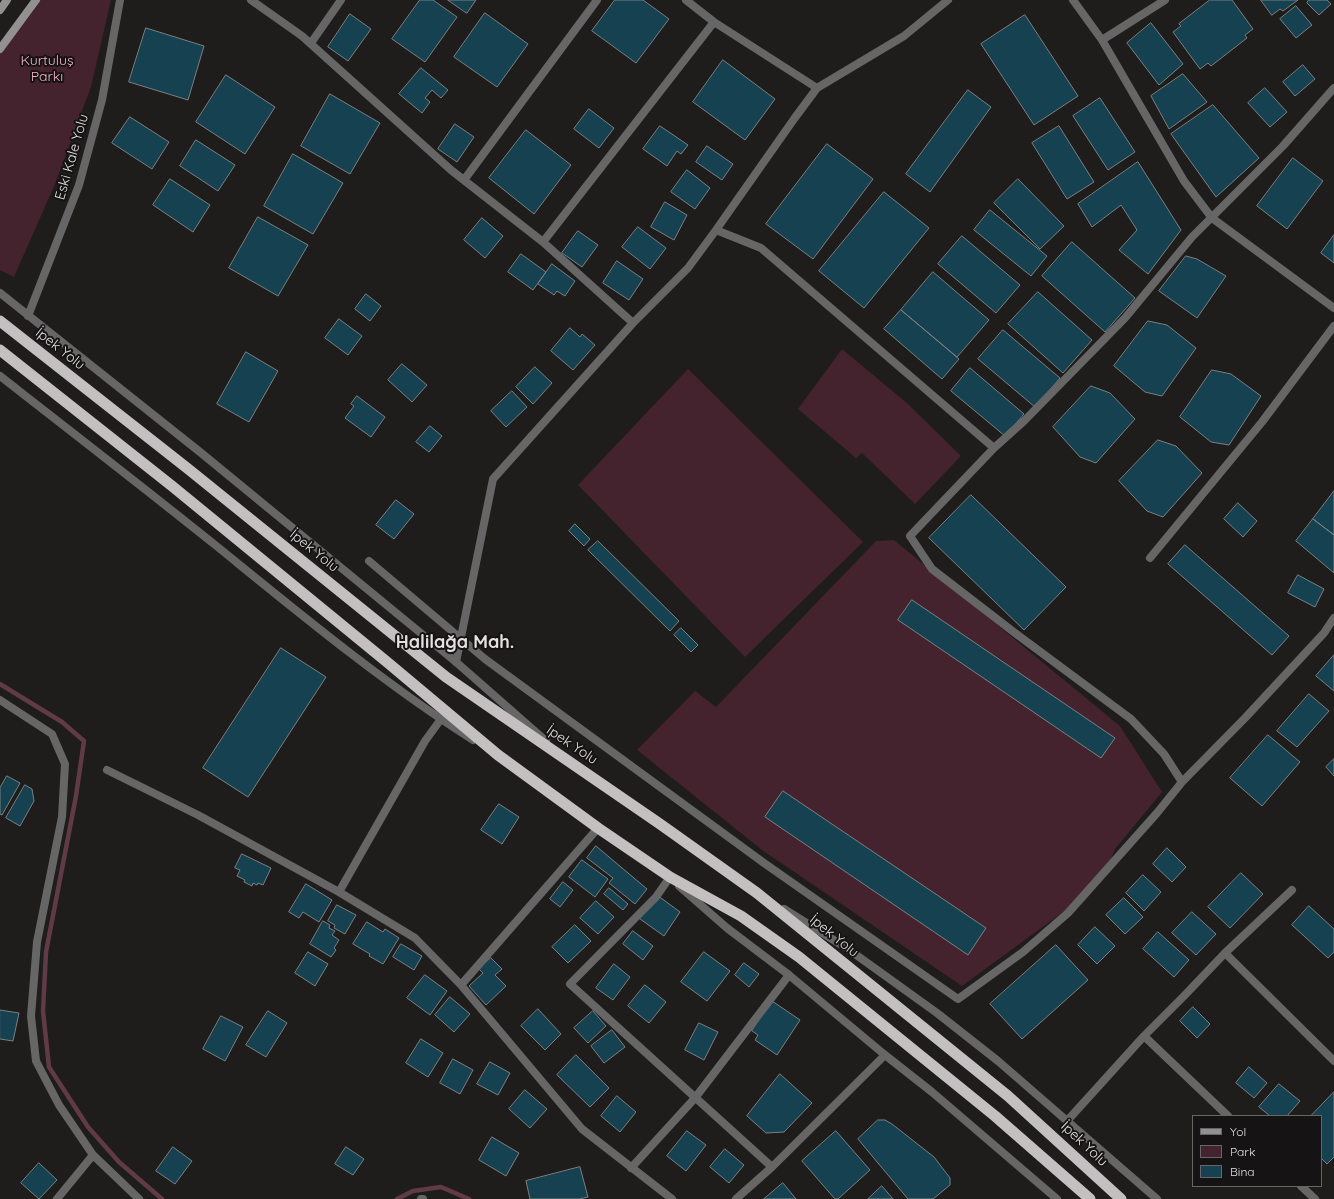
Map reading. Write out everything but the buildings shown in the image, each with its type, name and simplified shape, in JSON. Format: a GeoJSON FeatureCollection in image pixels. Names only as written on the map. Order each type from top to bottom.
{"type":"FeatureCollection","features":[{"type":"Feature","properties":{"kind":"highway","name":"İpek Yolu"},"geometry":{"type":"LineString","coordinates":[[0,321],[187,468],[446,677],[571,762],[757,893],[1008,1096],[1121,1199]]}},
{"type":"Feature","properties":{"kind":"highway"},"geometry":{"type":"LineString","coordinates":[[0,350],[185,496],[498,755],[598,828],[670,877],[741,916],[799,957],[995,1116],[1090,1199]]}},
{"type":"Feature","properties":{"kind":"main road"},"geometry":{"type":"LineString","coordinates":[[0,10],[8,0]]}},
{"type":"Feature","properties":{"kind":"main road"},"geometry":{"type":"LineString","coordinates":[[0,49],[36,0]]}},
{"type":"Feature","properties":{"kind":"street","name":"Eski Kale Yolu"},"geometry":{"type":"LineString","coordinates":[[28,316],[79,185],[102,100],[120,0]]}},
{"type":"Feature","properties":{"kind":"street"},"geometry":{"type":"LineString","coordinates":[[251,0],[302,36],[451,170],[543,242],[633,323]]}},
{"type":"Feature","properties":{"kind":"street"},"geometry":{"type":"LineString","coordinates":[[311,44],[342,0]]}},
{"type":"Feature","properties":{"kind":"street"},"geometry":{"type":"LineString","coordinates":[[464,180],[597,0]]}},
{"type":"Feature","properties":{"kind":"street"},"geometry":{"type":"LineString","coordinates":[[686,0],[714,22],[817,88]]}},
{"type":"Feature","properties":{"kind":"street"},"geometry":{"type":"LineString","coordinates":[[456,662],[493,480],[633,323],[688,268],[817,88],[904,36],[948,0]]}},
{"type":"Feature","properties":{"kind":"street"},"geometry":{"type":"LineString","coordinates":[[1073,0],[1102,40],[1184,181],[1212,218],[1334,308]]}},
{"type":"Feature","properties":{"kind":"street"},"geometry":{"type":"LineString","coordinates":[[1102,40],[1165,0]]}},
{"type":"Feature","properties":{"kind":"street"},"geometry":{"type":"LineString","coordinates":[[543,242],[714,22]]}},
{"type":"Feature","properties":{"kind":"street"},"geometry":{"type":"LineString","coordinates":[[1182,782],[1164,754],[1131,719],[932,569],[910,536],[994,448],[1024,421],[1125,318],[1192,237],[1283,146],[1334,88]]}},
{"type":"Feature","properties":{"kind":"street"},"geometry":{"type":"LineString","coordinates":[[716,230],[761,248],[994,448]]}},
{"type":"Feature","properties":{"kind":"street"},"geometry":{"type":"LineString","coordinates":[[0,293],[200,452],[456,662],[571,762]]}},
{"type":"Feature","properties":{"kind":"street"},"geometry":{"type":"LineString","coordinates":[[1150,558],[1262,422],[1334,326]]}},
{"type":"Feature","properties":{"kind":"street"},"geometry":{"type":"LineString","coordinates":[[0,376],[161,501],[325,633],[441,719],[498,755]]}},
{"type":"Feature","properties":{"kind":"street"},"geometry":{"type":"LineString","coordinates":[[369,561],[491,663],[764,863],[958,999],[1023,952],[1068,913],[1157,813],[1182,782],[1245,718],[1324,633],[1334,618]]}},
{"type":"Feature","properties":{"kind":"street"},"geometry":{"type":"LineString","coordinates":[[0,700],[52,734],[65,764],[62,817],[37,942],[31,1016],[36,1061],[59,1105],[93,1155],[139,1199]]}},
{"type":"Feature","properties":{"kind":"street"},"geometry":{"type":"LineString","coordinates":[[339,892],[425,741],[441,719]]}},
{"type":"Feature","properties":{"kind":"street"},"geometry":{"type":"LineString","coordinates":[[107,770],[198,815],[339,892],[415,938],[461,985],[582,1129],[672,1199]]}},
{"type":"Feature","properties":{"kind":"street"},"geometry":{"type":"LineString","coordinates":[[461,985],[598,828]]}},
{"type":"Feature","properties":{"kind":"street"},"geometry":{"type":"LineString","coordinates":[[772,1167],[570,984],[656,897],[670,877],[727,928],[788,975],[932,1092],[1058,1199]]}},
{"type":"Feature","properties":{"kind":"street"},"geometry":{"type":"LineString","coordinates":[[1067,1121],[1144,1036],[1184,997],[1225,953],[1292,890]]}},
{"type":"Feature","properties":{"kind":"street"},"geometry":{"type":"LineString","coordinates":[[757,893],[848,949],[936,1013],[998,1061],[1157,1199]]}},
{"type":"Feature","properties":{"kind":"street"},"geometry":{"type":"LineString","coordinates":[[1225,953],[1334,1061]]}},
{"type":"Feature","properties":{"kind":"street"},"geometry":{"type":"LineString","coordinates":[[631,1168],[695,1098],[788,975]]}},
{"type":"Feature","properties":{"kind":"street"},"geometry":{"type":"LineString","coordinates":[[1144,1036],[1227,1115]]}},
{"type":"Feature","properties":{"kind":"street"},"geometry":{"type":"LineString","coordinates":[[736,1199],[772,1167],[885,1055]]}},
{"type":"Feature","properties":{"kind":"street"},"geometry":{"type":"LineString","coordinates":[[57,1199],[93,1155]]}},
{"type":"Feature","properties":{"kind":"street"},"geometry":{"type":"LineString","coordinates":[[1302,1187],[1315,1199]]}},
{"type":"Feature","properties":{"kind":"green space","name":"Kurtuluş Parkı"},"geometry":{"type":"Polygon","coordinates":[[[40,0],[111,0],[91,87],[55,184],[14,277],[0,270],[0,53],[40,0]]]}},
{"type":"Feature","properties":{"kind":"green space"},"geometry":{"type":"Polygon","coordinates":[[[842,349],[908,404],[961,456],[915,504],[862,453],[856,458],[798,409],[842,349]]]}},
{"type":"Feature","properties":{"kind":"green space"},"geometry":{"type":"Polygon","coordinates":[[[688,369],[863,542],[745,657],[578,485],[688,369]]]}},
{"type":"Feature","properties":{"kind":"green space"},"geometry":{"type":"Polygon","coordinates":[[[894,540],[1120,726],[1162,792],[1115,849],[1110,862],[1070,907],[962,986],[762,850],[637,750],[695,691],[716,707],[876,541],[894,540]]]}},
{"type":"Feature","properties":{"kind":"waterway"},"geometry":{"type":"LineString","coordinates":[[0,684],[62,722],[84,741],[76,796],[46,952],[43,1011],[49,1067],[88,1127],[119,1162],[162,1199]]}},
{"type":"Feature","properties":{"kind":"waterway"},"geometry":{"type":"LineString","coordinates":[[397,1199],[413,1191],[441,1187],[469,1199]]}},
{"type":"Feature","properties":{"kind":"district","name":"Halilağa Mah."},"geometry":{"type":"Point","coordinates":[455,643]}}]}
